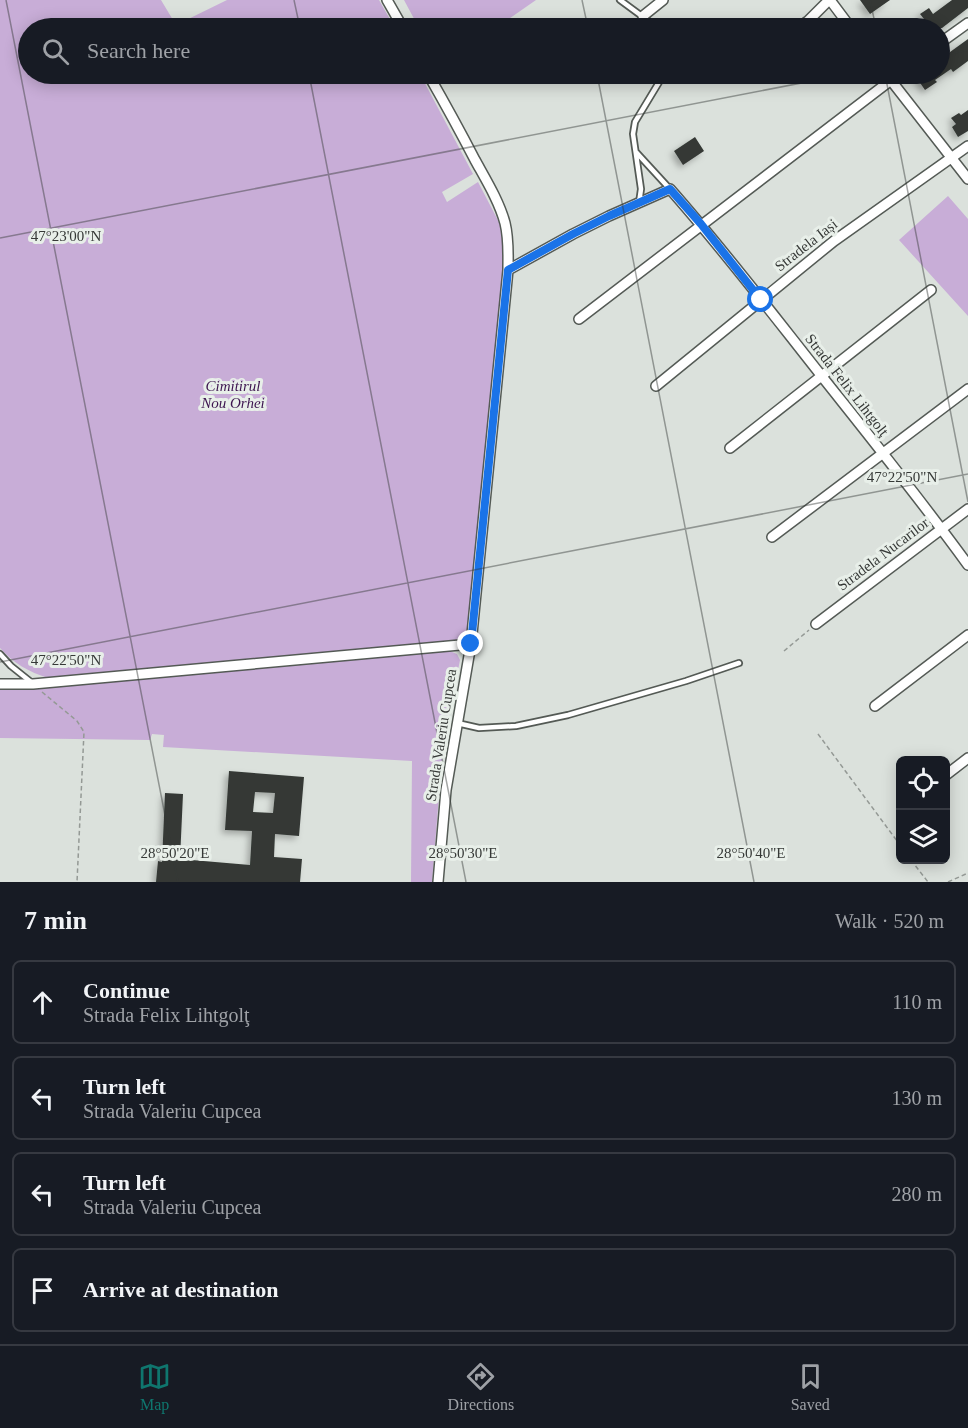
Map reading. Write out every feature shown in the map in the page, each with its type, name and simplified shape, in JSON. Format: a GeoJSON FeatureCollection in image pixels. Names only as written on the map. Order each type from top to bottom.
{"type":"FeatureCollection","features":[{"type":"Feature","properties":{"kind":"street"},"geometry":{"type":"LineString","coordinates":[[387,0],[397,18]]}},
{"type":"Feature","properties":{"kind":"street"},"geometry":{"type":"LineString","coordinates":[[643,16],[663,0]]}},
{"type":"Feature","properties":{"kind":"street"},"geometry":{"type":"LineString","coordinates":[[811,18],[829,0],[843,18]]}},
{"type":"Feature","properties":{"kind":"street"},"geometry":{"type":"LineString","coordinates":[[950,36],[968,22]]}},
{"type":"Feature","properties":{"kind":"street","name":"Strada Valeriu Cupcea"},"geometry":{"type":"LineString","coordinates":[[433,84],[482,173],[505,222],[508,236],[508,270],[471,644],[446,790],[438,882]]}},
{"type":"Feature","properties":{"kind":"street"},"geometry":{"type":"LineString","coordinates":[[579,319],[881,84]]}},
{"type":"Feature","properties":{"kind":"street"},"geometry":{"type":"LineString","coordinates":[[897,84],[968,179]]}},
{"type":"Feature","properties":{"kind":"street","name":"Stradela Iași"},"geometry":{"type":"LineString","coordinates":[[656,386],[834,241],[968,146]]}},
{"type":"Feature","properties":{"kind":"street"},"geometry":{"type":"LineString","coordinates":[[508,270],[573,234],[670,189]]}},
{"type":"Feature","properties":{"kind":"street","name":"Strada Felix Lihtgolţ"},"geometry":{"type":"LineString","coordinates":[[670,189],[701,224],[968,565]]}},
{"type":"Feature","properties":{"kind":"street"},"geometry":{"type":"LineString","coordinates":[[730,448],[931,290]]}},
{"type":"Feature","properties":{"kind":"street"},"geometry":{"type":"LineString","coordinates":[[772,537],[968,389]]}},
{"type":"Feature","properties":{"kind":"street","name":"Stradela Nucarilor"},"geometry":{"type":"LineString","coordinates":[[816,624],[968,509]]}},
{"type":"Feature","properties":{"kind":"street"},"geometry":{"type":"LineString","coordinates":[[875,706],[968,635]]}},
{"type":"Feature","properties":{"kind":"street"},"geometry":{"type":"LineString","coordinates":[[0,684],[33,684],[471,644]]}},
{"type":"Feature","properties":{"kind":"street"},"geometry":{"type":"LineString","coordinates":[[950,771],[968,758]]}},
{"type":"Feature","properties":{"kind":"lane"},"geometry":{"type":"LineString","coordinates":[[620,0],[646,18]]}},
{"type":"Feature","properties":{"kind":"lane"},"geometry":{"type":"LineString","coordinates":[[639,203],[641,189],[633,134],[635,122],[658,84]]}},
{"type":"Feature","properties":{"kind":"lane"},"geometry":{"type":"LineString","coordinates":[[636,152],[670,189]]}},
{"type":"Feature","properties":{"kind":"lane"},"geometry":{"type":"LineString","coordinates":[[0,654],[33,684]]}},
{"type":"Feature","properties":{"kind":"lane"},"geometry":{"type":"LineString","coordinates":[[457,723],[478,728],[516,726],[568,715],[686,681],[739,663]]}},
{"type":"Feature","properties":{"kind":"path"},"geometry":{"type":"LineString","coordinates":[[784,651],[816,624]]}},
{"type":"Feature","properties":{"kind":"path"},"geometry":{"type":"LineString","coordinates":[[33,684],[77,721],[84,732],[77,882]]}},
{"type":"Feature","properties":{"kind":"path"},"geometry":{"type":"LineString","coordinates":[[818,734],[896,840]]}},
{"type":"Feature","properties":{"kind":"path"},"geometry":{"type":"LineString","coordinates":[[914,864],[928,882]]}},
{"type":"Feature","properties":{"kind":"path"},"geometry":{"type":"LineString","coordinates":[[948,882],[968,873]]}},
{"type":"Feature","properties":{"kind":"green space","name":"Cimitirul Nou Orhei"},"geometry":{"type":"Polygon","coordinates":[[[0,0],[161,0],[172,18],[18,18],[18,84],[425,84],[473,174],[442,192],[447,202],[478,182],[502,228],[504,245],[498,335],[469,625],[465,634],[453,642],[48,678],[22,666],[0,648],[0,0]]]}},
{"type":"Feature","properties":{"kind":"green space","name":"Cimitirul Nou Orhei"},"geometry":{"type":"Polygon","coordinates":[[[227,0],[379,0],[389,18],[190,18],[227,0]]]}},
{"type":"Feature","properties":{"kind":"green space"},"geometry":{"type":"Polygon","coordinates":[[[404,0],[536,0],[510,18],[414,18],[404,0]]]}},
{"type":"Feature","properties":{"kind":"green space"},"geometry":{"type":"Polygon","coordinates":[[[948,196],[968,219],[968,316],[899,240],[948,196]]]}},
{"type":"Feature","properties":{"kind":"green space"},"geometry":{"type":"Polygon","coordinates":[[[447,650],[457,654],[460,660],[443,746],[432,882],[411,882],[412,761],[163,747],[164,735],[152,734],[150,740],[0,738],[0,688],[40,687],[290,666],[447,650]]]}},
{"type":"Feature","properties":{"kind":"building"},"geometry":{"type":"Polygon","coordinates":[[[860,0],[890,0],[870,14],[860,0]]]}},
{"type":"Feature","properties":{"kind":"building"},"geometry":{"type":"Polygon","coordinates":[[[952,0],[968,0],[968,8],[950,22],[950,18],[923,18],[920,14],[929,8],[933,14],[952,0]]]}},
{"type":"Feature","properties":{"kind":"building"},"geometry":{"type":"Polygon","coordinates":[[[968,39],[968,61],[953,72],[950,70],[950,52],[968,39]]]}},
{"type":"Feature","properties":{"kind":"building"},"geometry":{"type":"Polygon","coordinates":[[[921,84],[934,84],[925,90],[921,84]]]}},
{"type":"Feature","properties":{"kind":"building"},"geometry":{"type":"Polygon","coordinates":[[[968,110],[968,131],[958,137],[952,127],[956,124],[951,118],[968,110]]]}},
{"type":"Feature","properties":{"kind":"building"},"geometry":{"type":"Polygon","coordinates":[[[695,137],[704,151],[683,165],[674,151],[695,137]]]}},
{"type":"Feature","properties":{"kind":"building"},"geometry":{"type":"Polygon","coordinates":[[[229,771],[304,777],[299,836],[275,834],[274,857],[302,859],[300,882],[156,882],[158,861],[162,862],[165,793],[183,794],[180,859],[250,865],[252,831],[225,830],[229,771]],[[255,792],[253,812],[273,813],[275,793],[255,792]]]}},
{"type":"Feature","properties":{"kind":"route"},"geometry":{"type":"LineString","coordinates":[[471,644],[508,270],[609,216],[670,189],[761,300]]}}]}
